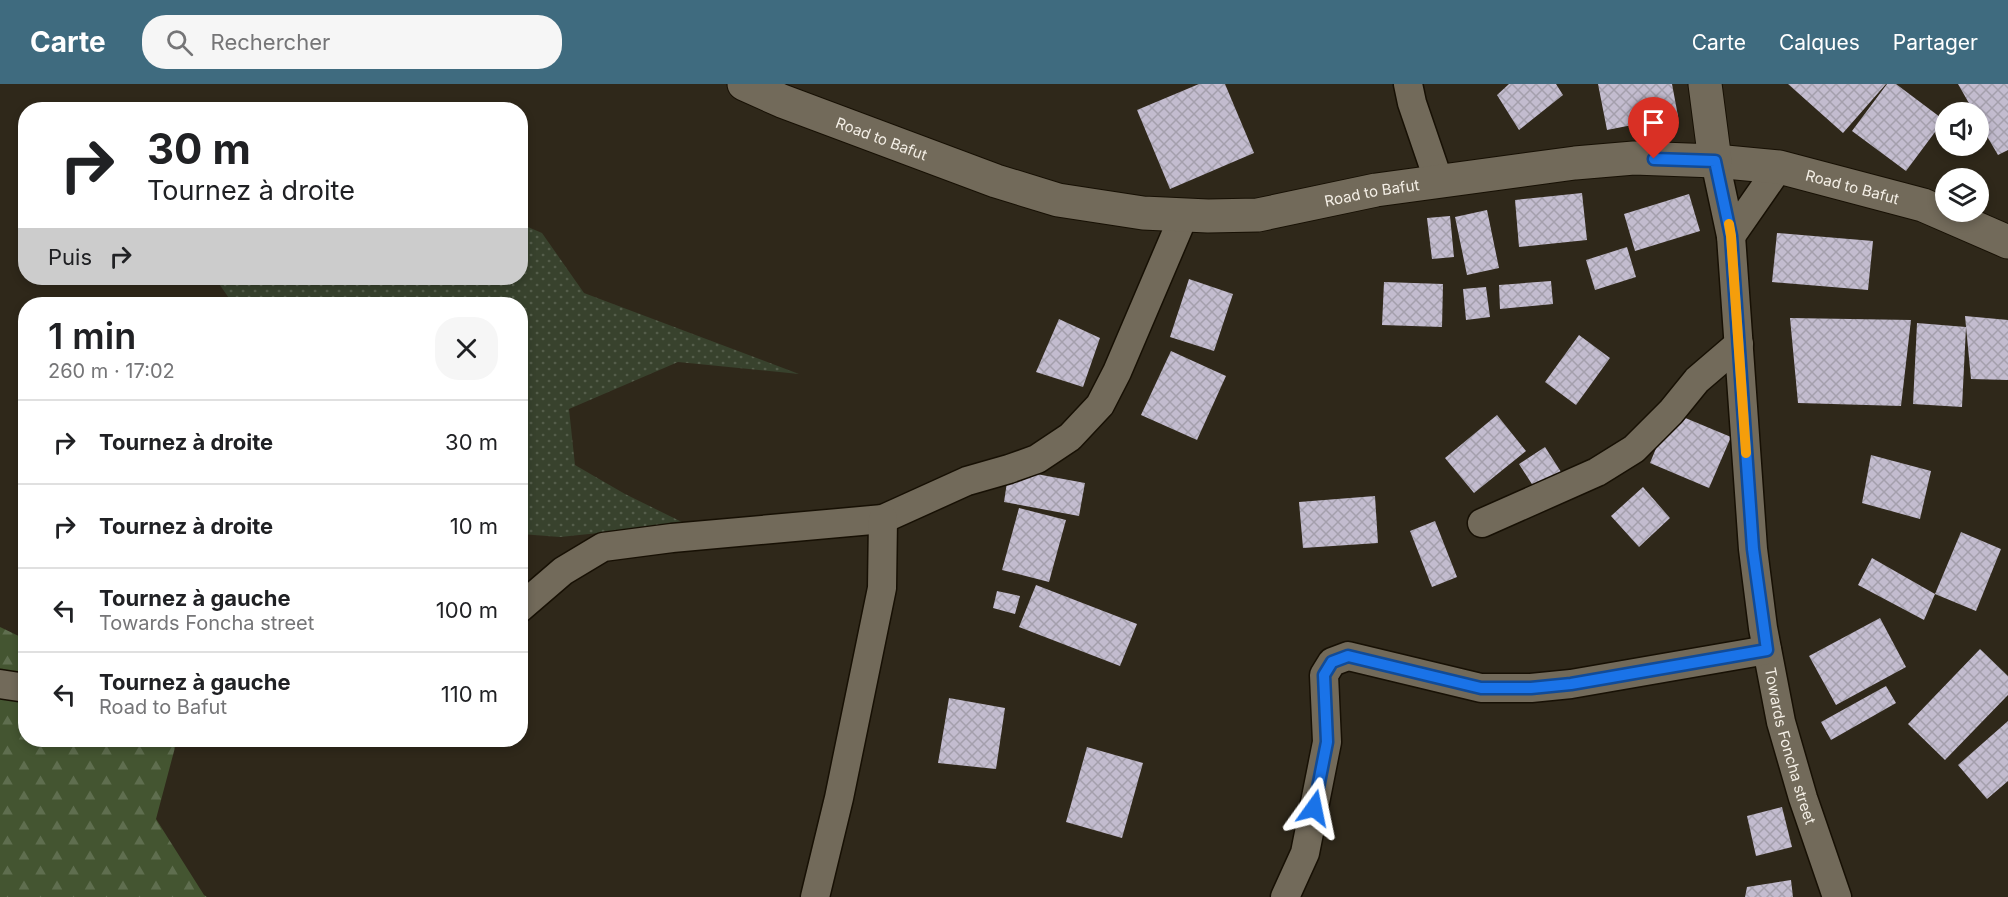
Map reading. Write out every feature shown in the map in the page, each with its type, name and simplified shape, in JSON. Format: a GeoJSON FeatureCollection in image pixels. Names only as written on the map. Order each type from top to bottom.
{"type":"FeatureCollection","features":[{"type":"Feature","properties":{"kind":"street","name":"Road to Bafut"},"geometry":{"type":"LineString","coordinates":[[744,84],[782,101],[996,181],[1058,200],[1143,213],[1258,215],[1376,190],[1575,163],[1634,158],[1715,161],[1779,167],[1923,205],[2008,242]]}},
{"type":"Feature","properties":{"kind":"street"},"geometry":{"type":"LineString","coordinates":[[1408,84],[1412,103],[1439,182]]}},
{"type":"Feature","properties":{"kind":"street"},"geometry":{"type":"LineString","coordinates":[[1705,84],[1715,161]]}},
{"type":"Feature","properties":{"kind":"street","name":"Towards Foncha street"},"geometry":{"type":"LineString","coordinates":[[1715,161],[1731,236],[1753,549],[1767,650],[1788,744],[1803,798],[1837,897]]}},
{"type":"Feature","properties":{"kind":"street"},"geometry":{"type":"LineString","coordinates":[[1731,236],[1779,167]]}},
{"type":"Feature","properties":{"kind":"street"},"geometry":{"type":"LineString","coordinates":[[528,601],[563,571],[603,547],[672,538],[883,519],[967,481],[1009,470],[1037,459],[1070,437],[1100,405],[1117,372],[1184,215]]}},
{"type":"Feature","properties":{"kind":"street"},"geometry":{"type":"LineString","coordinates":[[1482,523],[1597,472],[1634,449],[1671,412],[1697,380],[1739,344]]}},
{"type":"Feature","properties":{"kind":"street"},"geometry":{"type":"LineString","coordinates":[[815,897],[842,788],[880,599],[883,519]]}},
{"type":"Feature","properties":{"kind":"street"},"geometry":{"type":"LineString","coordinates":[[1285,897],[1305,853],[1327,742],[1324,675],[1332,662],[1348,656],[1481,688],[1531,688],[1571,684],[1767,650]]}},
{"type":"Feature","properties":{"kind":"street"},"geometry":{"type":"LineString","coordinates":[[0,684],[18,687]]}},
{"type":"Feature","properties":{"kind":"green space"},"geometry":{"type":"Polygon","coordinates":[[[528,227],[542,233],[584,293],[799,374],[678,362],[569,409],[575,465],[625,494],[686,524],[560,537],[528,535],[528,297],[228,297],[220,285],[528,285],[528,227]]]}},
{"type":"Feature","properties":{"kind":"green space"},"geometry":{"type":"Polygon","coordinates":[[[0,627],[18,636],[18,747],[175,747],[156,819],[207,897],[0,897],[0,627]]]}},
{"type":"Feature","properties":{"kind":"building"},"geometry":{"type":"Polygon","coordinates":[[[1199,84],[1225,84],[1254,153],[1170,189],[1137,110],[1199,84]]]}},
{"type":"Feature","properties":{"kind":"building"},"geometry":{"type":"Polygon","coordinates":[[[1509,84],[1556,84],[1563,95],[1519,130],[1497,95],[1509,84]]]}},
{"type":"Feature","properties":{"kind":"building"},"geometry":{"type":"Polygon","coordinates":[[[1598,84],[1672,84],[1678,116],[1607,130],[1598,84]]]}},
{"type":"Feature","properties":{"kind":"building"},"geometry":{"type":"Polygon","coordinates":[[[1788,84],[1886,84],[1843,133],[1788,84]]]}},
{"type":"Feature","properties":{"kind":"building"},"geometry":{"type":"Polygon","coordinates":[[[1887,84],[1896,84],[1935,113],[1935,132],[1906,171],[1852,131],[1887,84]]]}},
{"type":"Feature","properties":{"kind":"building"},"geometry":{"type":"Polygon","coordinates":[[[1958,84],[2008,84],[2008,150],[1998,155],[1989,140],[1989,102],[1968,102],[1958,84]]]}},
{"type":"Feature","properties":{"kind":"building"},"geometry":{"type":"Polygon","coordinates":[[[1582,193],[1587,240],[1519,247],[1515,200],[1582,193]]]}},
{"type":"Feature","properties":{"kind":"building"},"geometry":{"type":"Polygon","coordinates":[[[1689,194],[1700,231],[1635,251],[1624,214],[1689,194]]]}},
{"type":"Feature","properties":{"kind":"building"},"geometry":{"type":"Polygon","coordinates":[[[1487,210],[1499,268],[1467,275],[1455,217],[1487,210]]]}},
{"type":"Feature","properties":{"kind":"building"},"geometry":{"type":"Polygon","coordinates":[[[1450,216],[1454,257],[1432,259],[1427,218],[1450,216]]]}},
{"type":"Feature","properties":{"kind":"building"},"geometry":{"type":"Polygon","coordinates":[[[1777,233],[1873,241],[1868,290],[1772,282],[1777,233]]]}},
{"type":"Feature","properties":{"kind":"building"},"geometry":{"type":"Polygon","coordinates":[[[1627,247],[1636,277],[1595,290],[1586,260],[1627,247]]]}},
{"type":"Feature","properties":{"kind":"building"},"geometry":{"type":"Polygon","coordinates":[[[1189,279],[1233,294],[1214,351],[1170,337],[1189,279]]]}},
{"type":"Feature","properties":{"kind":"building"},"geometry":{"type":"Polygon","coordinates":[[[1551,281],[1553,304],[1500,309],[1499,285],[1551,281]]]}},
{"type":"Feature","properties":{"kind":"building"},"geometry":{"type":"Polygon","coordinates":[[[1384,282],[1443,284],[1442,327],[1382,325],[1384,282]]]}},
{"type":"Feature","properties":{"kind":"building"},"geometry":{"type":"Polygon","coordinates":[[[1486,287],[1490,317],[1466,320],[1463,289],[1486,287]]]}},
{"type":"Feature","properties":{"kind":"building"},"geometry":{"type":"Polygon","coordinates":[[[1965,316],[2008,320],[2008,380],[1971,379],[1965,316]]]}},
{"type":"Feature","properties":{"kind":"building"},"geometry":{"type":"Polygon","coordinates":[[[1790,318],[1911,320],[1901,406],[1798,403],[1790,318]]]}},
{"type":"Feature","properties":{"kind":"building"},"geometry":{"type":"Polygon","coordinates":[[[1059,319],[1100,338],[1083,387],[1036,372],[1059,319]]]}},
{"type":"Feature","properties":{"kind":"building"},"geometry":{"type":"Polygon","coordinates":[[[1917,323],[1966,327],[1962,407],[1913,404],[1917,323]]]}},
{"type":"Feature","properties":{"kind":"building"},"geometry":{"type":"Polygon","coordinates":[[[1579,335],[1610,358],[1576,405],[1545,382],[1579,335]]]}},
{"type":"Feature","properties":{"kind":"building"},"geometry":{"type":"Polygon","coordinates":[[[1171,351],[1226,376],[1197,440],[1141,415],[1171,351]]]}},
{"type":"Feature","properties":{"kind":"building"},"geometry":{"type":"Polygon","coordinates":[[[1671,412],[1731,437],[1709,488],[1650,463],[1671,412]]]}},
{"type":"Feature","properties":{"kind":"building"},"geometry":{"type":"Polygon","coordinates":[[[1497,415],[1526,451],[1474,493],[1445,458],[1497,415]]]}},
{"type":"Feature","properties":{"kind":"building"},"geometry":{"type":"Polygon","coordinates":[[[1545,447],[1563,475],[1537,492],[1519,464],[1545,447]]]}},
{"type":"Feature","properties":{"kind":"building"},"geometry":{"type":"Polygon","coordinates":[[[1871,455],[1931,471],[1920,519],[1862,503],[1871,455]]]}},
{"type":"Feature","properties":{"kind":"building"},"geometry":{"type":"Polygon","coordinates":[[[1009,469],[1085,483],[1079,516],[1004,502],[1009,469]]]}},
{"type":"Feature","properties":{"kind":"building"},"geometry":{"type":"Polygon","coordinates":[[[1643,487],[1670,518],[1639,547],[1611,516],[1643,487]]]}},
{"type":"Feature","properties":{"kind":"building"},"geometry":{"type":"Polygon","coordinates":[[[1375,496],[1378,543],[1303,548],[1299,502],[1375,496]]]}},
{"type":"Feature","properties":{"kind":"building"},"geometry":{"type":"Polygon","coordinates":[[[1019,508],[1066,520],[1049,582],[1002,570],[1019,508]]]}},
{"type":"Feature","properties":{"kind":"building"},"geometry":{"type":"Polygon","coordinates":[[[1435,521],[1457,577],[1432,587],[1410,531],[1435,521]]]}},
{"type":"Feature","properties":{"kind":"building"},"geometry":{"type":"Polygon","coordinates":[[[1961,532],[2001,549],[1976,611],[1935,594],[1961,532]]]}},
{"type":"Feature","properties":{"kind":"building"},"geometry":{"type":"Polygon","coordinates":[[[1872,558],[1935,594],[1924,620],[1858,585],[1872,558]]]}},
{"type":"Feature","properties":{"kind":"building"},"geometry":{"type":"Polygon","coordinates":[[[1036,585],[1137,624],[1120,666],[1019,627],[1036,585]]]}},
{"type":"Feature","properties":{"kind":"building"},"geometry":{"type":"Polygon","coordinates":[[[997,591],[1020,596],[1015,614],[993,608],[997,591]]]}},
{"type":"Feature","properties":{"kind":"building"},"geometry":{"type":"Polygon","coordinates":[[[1880,618],[1906,667],[1836,705],[1809,656],[1880,618]]]}},
{"type":"Feature","properties":{"kind":"building"},"geometry":{"type":"Polygon","coordinates":[[[1980,649],[2008,676],[2008,695],[1945,760],[1908,724],[1980,649]]]}},
{"type":"Feature","properties":{"kind":"building"},"geometry":{"type":"Polygon","coordinates":[[[1886,686],[1896,703],[1831,740],[1821,722],[1886,686]]]}},
{"type":"Feature","properties":{"kind":"building"},"geometry":{"type":"Polygon","coordinates":[[[949,698],[1005,708],[996,769],[938,763],[949,698]]]}},
{"type":"Feature","properties":{"kind":"building"},"geometry":{"type":"Polygon","coordinates":[[[2008,721],[2008,781],[1987,799],[1958,765],[2008,721]]]}},
{"type":"Feature","properties":{"kind":"building"},"geometry":{"type":"Polygon","coordinates":[[[1087,747],[1143,763],[1122,838],[1066,822],[1087,747]]]}},
{"type":"Feature","properties":{"kind":"building"},"geometry":{"type":"Polygon","coordinates":[[[1782,807],[1792,847],[1756,856],[1747,816],[1782,807]]]}},
{"type":"Feature","properties":{"kind":"building"},"geometry":{"type":"Polygon","coordinates":[[[1791,880],[1793,897],[1745,897],[1747,887],[1791,880]]]}},
{"type":"Feature","properties":{"kind":"slow traffic"},"geometry":{"type":"LineString","coordinates":[[1729,224],[1746,453]]}},
{"type":"Feature","properties":{"kind":"route"},"geometry":{"type":"LineString","coordinates":[[1314,808],[1327,742],[1324,675],[1332,662],[1348,656],[1481,688],[1531,688],[1571,684],[1767,650],[1762,628],[1753,549],[1731,236],[1715,161],[1654,159]]}}]}
